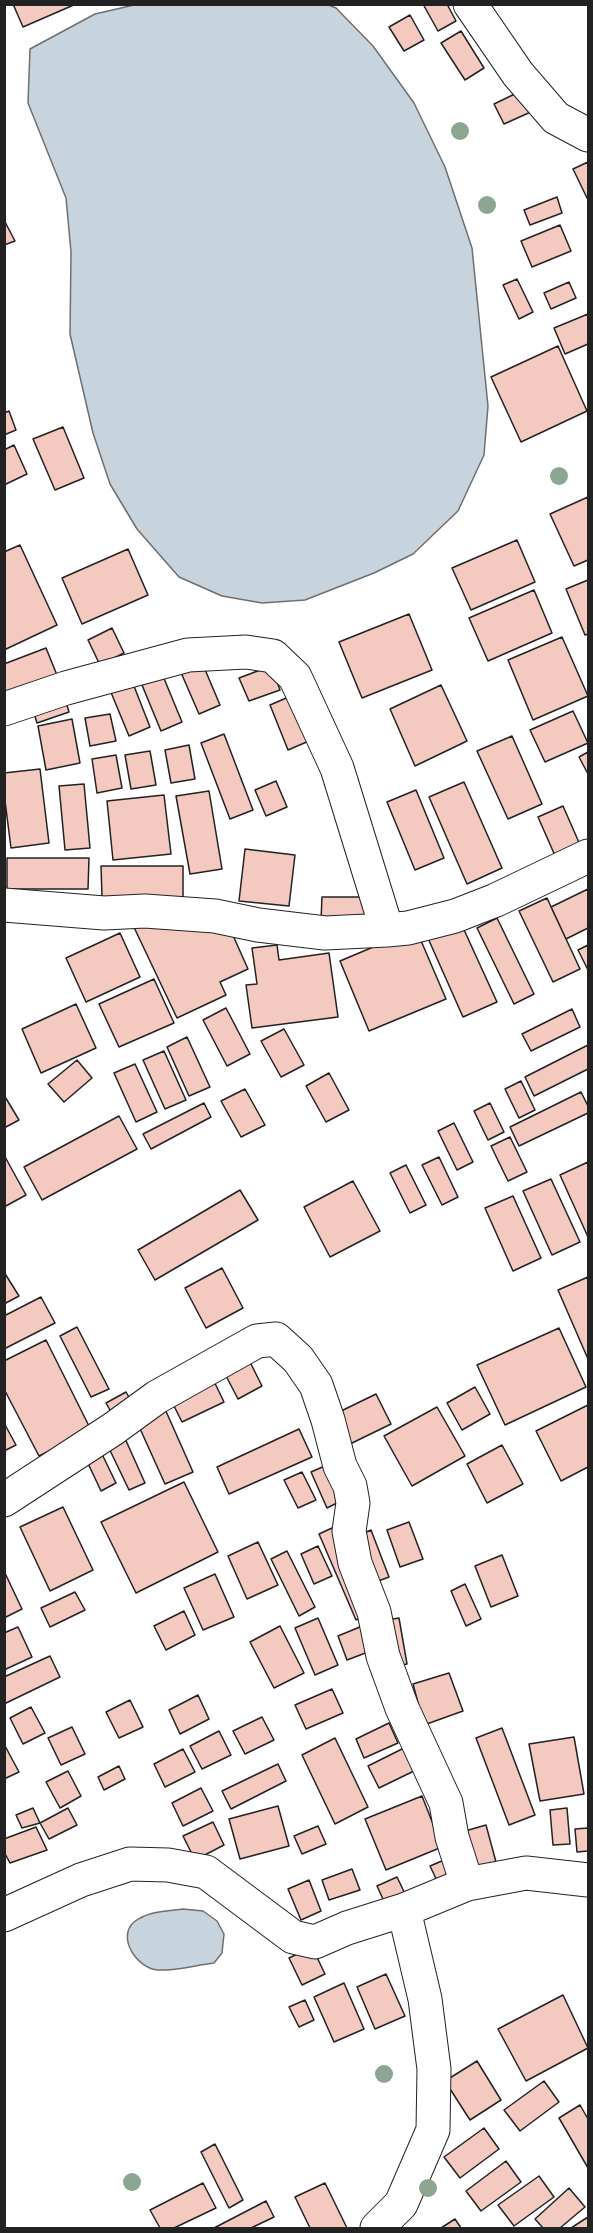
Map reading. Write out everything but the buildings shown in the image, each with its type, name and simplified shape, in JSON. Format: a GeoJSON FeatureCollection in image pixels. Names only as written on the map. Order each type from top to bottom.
{"type":"FeatureCollection","features":[{"type":"Feature","properties":{"kind":"street"},"geometry":{"type":"LineString","coordinates":[[470,4],[518,74],[556,118],[588,135]]}},
{"type":"Feature","properties":{"kind":"street"},"geometry":{"type":"LineString","coordinates":[[4,709],[66,687],[188,655],[246,652],[273,656],[295,677],[336,768],[387,930]]}},
{"type":"Feature","properties":{"kind":"street"},"geometry":{"type":"LineString","coordinates":[[4,905],[104,913],[145,911],[214,916],[258,925],[325,933],[387,930],[408,928],[455,916],[496,900],[588,856]]}},
{"type":"Feature","properties":{"kind":"street"},"geometry":{"type":"LineString","coordinates":[[4,1500],[113,1429],[157,1397],[257,1341],[276,1339],[298,1359],[316,1385],[340,1466],[350,1486],[353,1503],[349,1531],[356,1563],[374,1612],[383,1656],[402,1708],[446,1803],[452,1837],[467,1884]]}},
{"type":"Feature","properties":{"kind":"street"},"geometry":{"type":"LineString","coordinates":[[4,1915],[81,1880],[130,1864],[168,1865],[207,1872],[293,1937],[315,1942],[347,1928],[404,1910],[467,1884],[526,1873],[588,1880]]}},
{"type":"Feature","properties":{"kind":"street"},"geometry":{"type":"LineString","coordinates":[[377,2229],[401,2204],[433,2130],[434,2069],[425,1999],[404,1910]]}},
{"type":"Feature","properties":{"kind":"shaded area"},"geometry":{"type":"Polygon","coordinates":[[[326,4],[336,8],[373,46],[414,103],[445,167],[472,248],[488,406],[484,455],[458,511],[413,554],[374,573],[305,600],[262,603],[222,596],[179,577],[137,529],[110,484],[93,433],[70,334],[71,252],[66,198],[28,103],[30,49],[95,14],[134,5],[326,4]]]}},
{"type":"Feature","properties":{"kind":"shaded area"},"geometry":{"type":"Polygon","coordinates":[[[183,1909],[203,1911],[217,1921],[224,1934],[222,1953],[214,1963],[179,1969],[158,1970],[143,1964],[128,1944],[127,1936],[134,1922],[158,1912],[183,1909]]]}}]}
